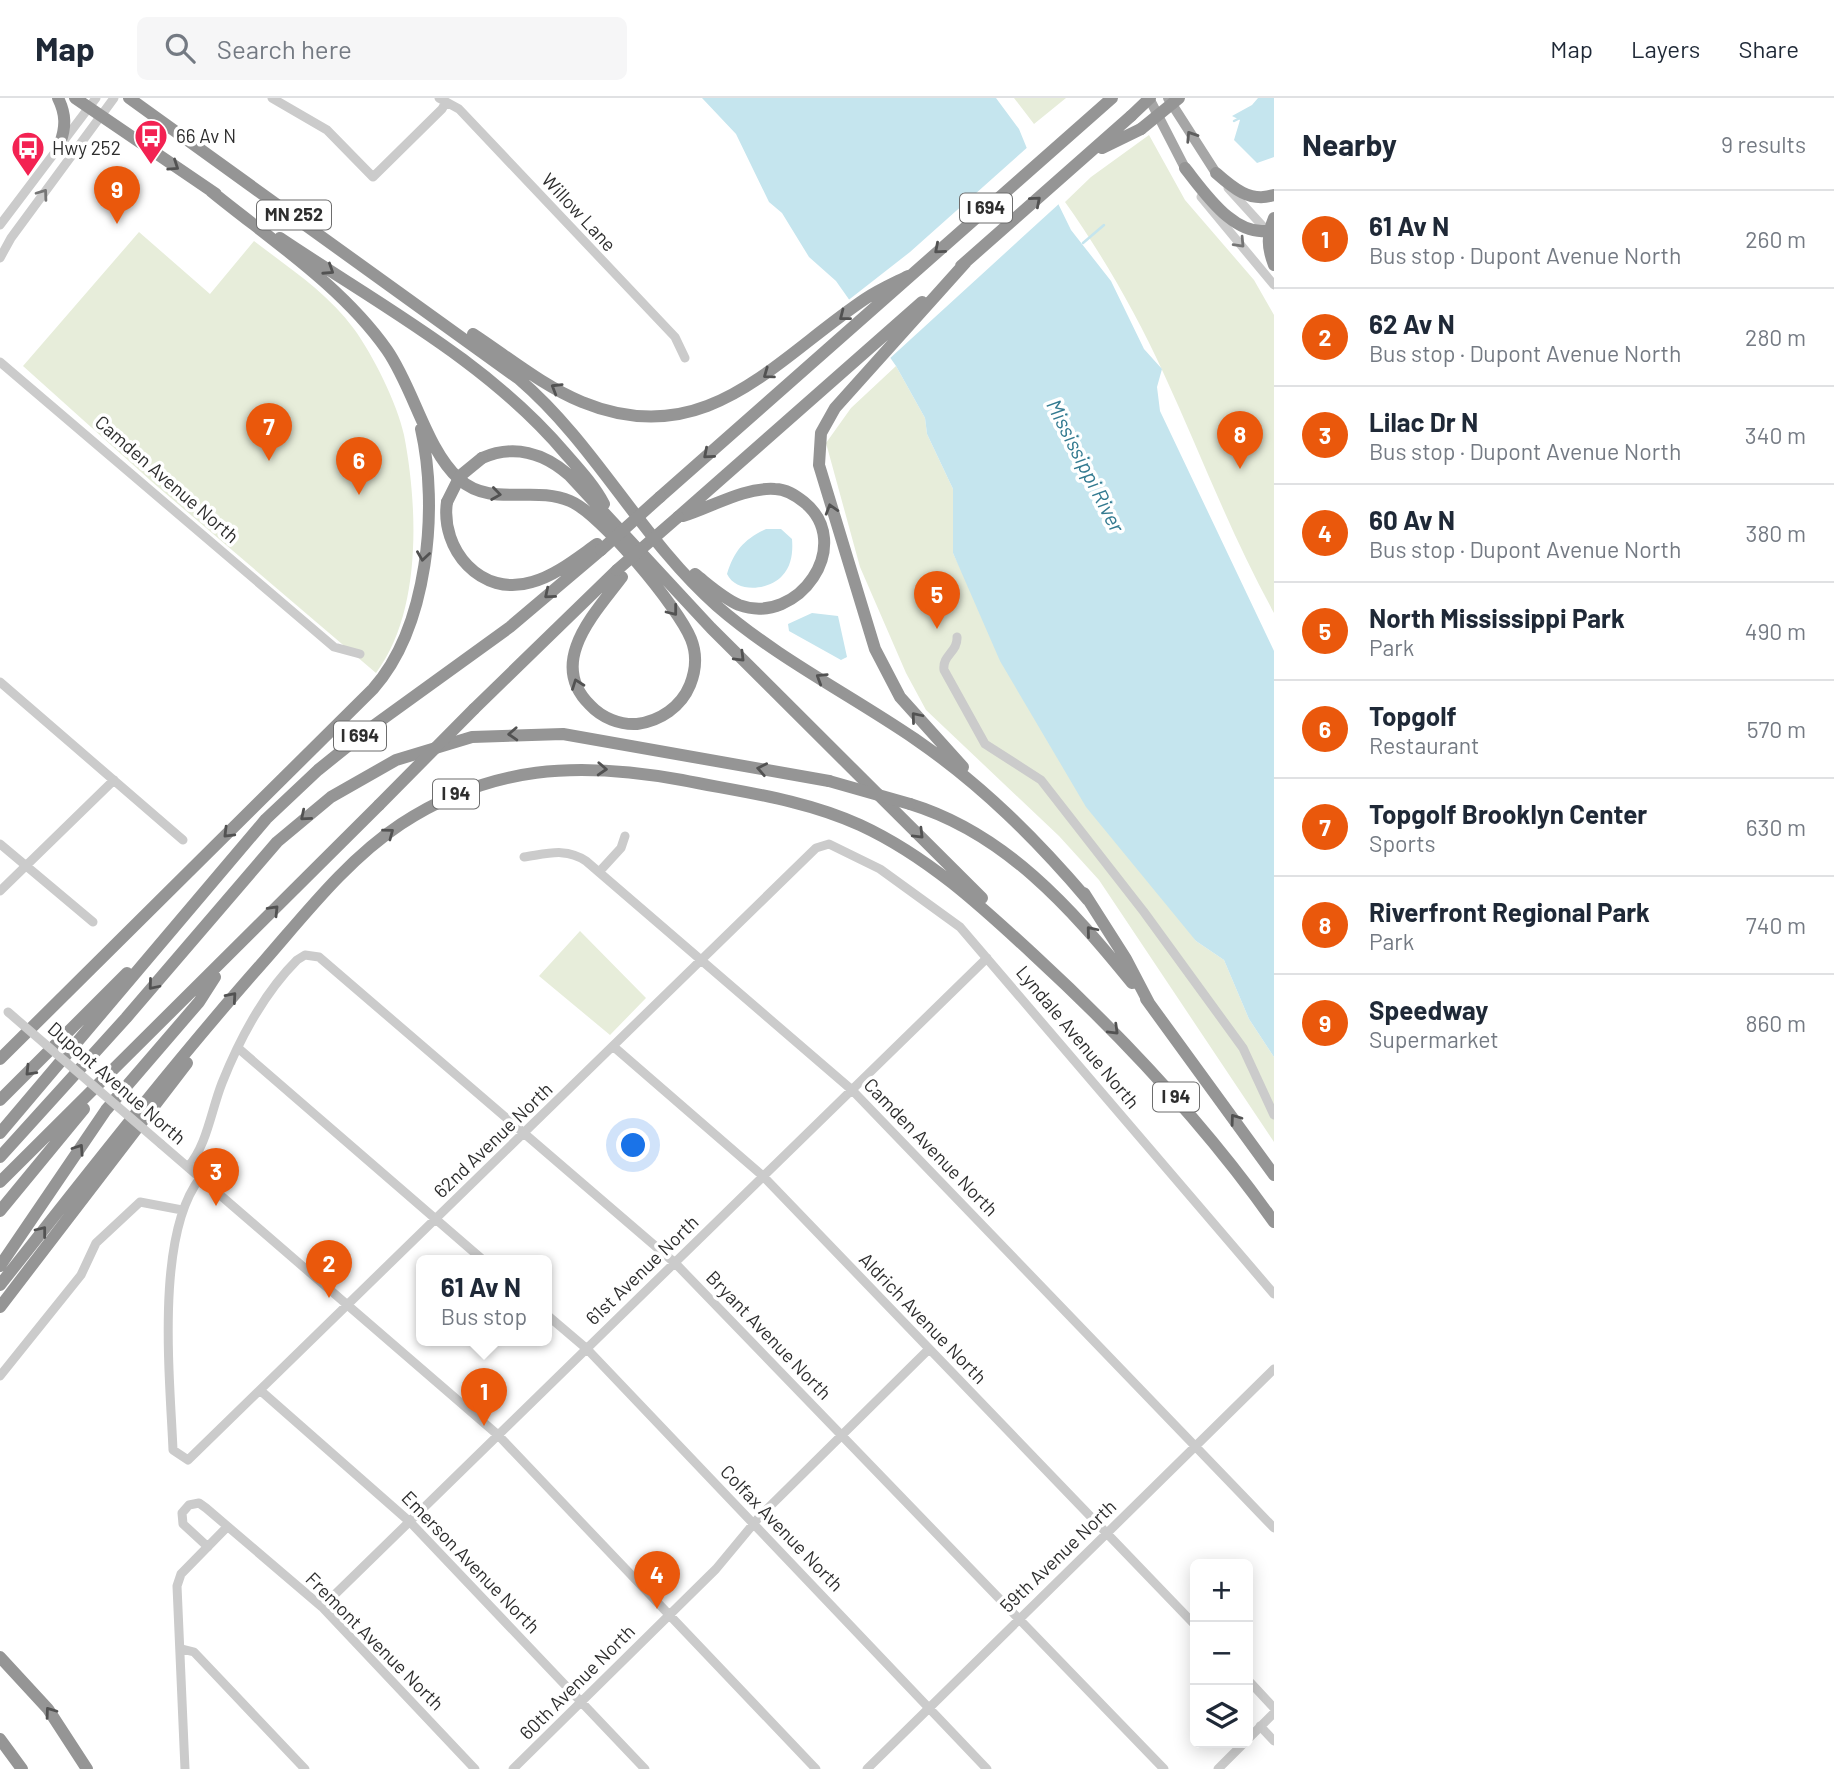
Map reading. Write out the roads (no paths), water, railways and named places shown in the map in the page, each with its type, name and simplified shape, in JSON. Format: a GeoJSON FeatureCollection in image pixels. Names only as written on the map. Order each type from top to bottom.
{"type":"FeatureCollection","features":[{"type":"Feature","properties":{"kind":"highway"},"geometry":{"type":"LineString","coordinates":[[58,98],[64,111],[65,130],[60,143]]}},
{"type":"Feature","properties":{"kind":"highway"},"geometry":{"type":"LineString","coordinates":[[75,98],[92,103],[101,116],[418,329],[497,386],[558,444],[597,492],[610,517]]}},
{"type":"Feature","properties":{"kind":"highway","name":"MN 252"},"geometry":{"type":"LineString","coordinates":[[129,98],[356,260]]}},
{"type":"Feature","properties":{"kind":"highway"},"geometry":{"type":"LineString","coordinates":[[1064,140],[1105,98]]}},
{"type":"Feature","properties":{"kind":"highway","name":"I 694"},"geometry":{"type":"LineString","coordinates":[[0,1133],[267,819],[318,769],[510,627],[1112,98]]}},
{"type":"Feature","properties":{"kind":"highway","name":"I 694"},"geometry":{"type":"LineString","coordinates":[[0,1182],[474,709],[619,573],[635,553],[852,365],[1150,98]]}},
{"type":"Feature","properties":{"kind":"highway"},"geometry":{"type":"LineString","coordinates":[[1089,155],[1141,129],[1179,98]]}},
{"type":"Feature","properties":{"kind":"highway"},"geometry":{"type":"LineString","coordinates":[[1185,168],[1230,218],[1240,224],[1272,233]]}},
{"type":"Feature","properties":{"kind":"highway"},"geometry":{"type":"LineString","coordinates":[[1216,173],[1246,195],[1264,198],[1274,195]]}},
{"type":"Feature","properties":{"kind":"highway"},"geometry":{"type":"LineString","coordinates":[[211,191],[349,306],[379,340],[399,370],[437,453],[459,479],[488,493],[551,496],[581,506],[605,526],[683,624],[695,653],[688,690],[666,714],[635,724],[616,721],[596,712],[580,692],[573,672],[575,651],[584,626],[619,573]]}},
{"type":"Feature","properties":{"kind":"highway"},"geometry":{"type":"LineString","coordinates":[[1274,218],[1269,252],[1274,265]]}},
{"type":"Feature","properties":{"kind":"highway"},"geometry":{"type":"LineString","coordinates":[[356,260],[566,394],[618,413],[668,415],[711,406],[754,384],[865,299],[908,276]]}},
{"type":"Feature","properties":{"kind":"highway"},"geometry":{"type":"LineString","coordinates":[[356,260],[530,388],[566,425],[680,568],[718,606],[764,642],[918,741],[985,792],[1034,838],[1088,900]]}},
{"type":"Feature","properties":{"kind":"highway"},"geometry":{"type":"LineString","coordinates":[[966,262],[826,421],[819,440],[818,456],[829,502],[879,660],[900,697],[928,731],[1035,833],[1071,873],[1120,949],[1149,1003]]}},
{"type":"Feature","properties":{"kind":"highway"},"geometry":{"type":"LineString","coordinates":[[0,1059],[373,689],[393,665],[403,645],[417,601],[429,495],[421,430],[399,370]]}},
{"type":"Feature","properties":{"kind":"highway"},"geometry":{"type":"LineString","coordinates":[[599,547],[539,580],[519,584],[494,581],[473,571],[456,553],[447,531],[447,502],[460,476],[482,457],[509,451],[541,456],[569,475],[711,628],[937,851],[1065,983]]}},
{"type":"Feature","properties":{"kind":"highway"},"geometry":{"type":"LineString","coordinates":[[619,491],[695,574],[723,596],[742,606],[763,609],[793,599],[811,583],[821,563],[824,540],[820,522],[808,505],[786,491],[754,491],[678,517]]}},
{"type":"Feature","properties":{"kind":"highway","name":"I 94"},"geometry":{"type":"LineString","coordinates":[[0,1157],[126,1018],[277,842],[338,792],[396,760],[472,737],[563,734],[829,781],[909,804],[970,831],[1005,852],[1040,880],[1084,923],[1149,1003],[1274,1175]]}},
{"type":"Feature","properties":{"kind":"highway","name":"I 94"},"geometry":{"type":"LineString","coordinates":[[0,1284],[206,1026],[338,878],[400,825],[428,807],[479,785],[514,776],[568,768],[620,770],[772,796],[858,824],[905,849],[949,880],[1113,1028],[1169,1089],[1274,1222]]}},
{"type":"Feature","properties":{"kind":"highway"},"geometry":{"type":"LineString","coordinates":[[0,1071],[127,933]]}},
{"type":"Feature","properties":{"kind":"highway"},"geometry":{"type":"LineString","coordinates":[[0,1100],[113,985],[149,955]]}},
{"type":"Feature","properties":{"kind":"highway"},"geometry":{"type":"LineString","coordinates":[[0,1266],[106,1110],[199,1002],[226,959]]}},
{"type":"Feature","properties":{"kind":"highway"},"geometry":{"type":"LineString","coordinates":[[0,1307],[198,1049],[206,1026]]}},
{"type":"Feature","properties":{"kind":"highway"},"geometry":{"type":"LineString","coordinates":[[0,1211],[56,1141],[149,1034]]}},
{"type":"Feature","properties":{"kind":"highway"},"geometry":{"type":"LineString","coordinates":[[0,1657],[40,1698],[87,1769]]}},
{"type":"Feature","properties":{"kind":"highway"},"geometry":{"type":"LineString","coordinates":[[0,1739],[22,1769]]}},
{"type":"Feature","properties":{"kind":"main road"},"geometry":{"type":"LineString","coordinates":[[1150,98],[1185,168]]}},
{"type":"Feature","properties":{"kind":"main road"},"geometry":{"type":"LineString","coordinates":[[1168,98],[1216,173]]}},
{"type":"Feature","properties":{"kind":"street"},"geometry":{"type":"LineString","coordinates":[[0,258],[114,98]]}},
{"type":"Feature","properties":{"kind":"street"},"geometry":{"type":"LineString","coordinates":[[272,98],[327,130],[373,177],[442,109],[442,100]]}},
{"type":"Feature","properties":{"kind":"street","name":"Willow Lane"},"geometry":{"type":"LineString","coordinates":[[442,100],[459,110],[675,337],[685,358]]}},
{"type":"Feature","properties":{"kind":"street"},"geometry":{"type":"LineString","coordinates":[[0,225],[92,103]]}},
{"type":"Feature","properties":{"kind":"street"},"geometry":{"type":"LineString","coordinates":[[1185,168],[1210,209],[1274,285]]}},
{"type":"Feature","properties":{"kind":"street"},"geometry":{"type":"LineString","coordinates":[[1216,173],[1272,233]]}},
{"type":"Feature","properties":{"kind":"street","name":"Camden Avenue North"},"geometry":{"type":"LineString","coordinates":[[0,362],[334,647],[360,654]]}},
{"type":"Feature","properties":{"kind":"street"},"geometry":{"type":"LineString","coordinates":[[0,371],[11,371]]}},
{"type":"Feature","properties":{"kind":"street"},"geometry":{"type":"LineString","coordinates":[[957,637],[955,648],[944,662],[944,670],[985,744],[1041,780],[1136,901],[1243,1048],[1274,1115]]}},
{"type":"Feature","properties":{"kind":"street"},"geometry":{"type":"LineString","coordinates":[[0,682],[183,840]]}},
{"type":"Feature","properties":{"kind":"street"},"geometry":{"type":"LineString","coordinates":[[0,891],[114,780]]}},
{"type":"Feature","properties":{"kind":"street"},"geometry":{"type":"LineString","coordinates":[[599,872],[621,848],[625,836]]}},
{"type":"Feature","properties":{"kind":"street"},"geometry":{"type":"LineString","coordinates":[[0,844],[93,922]]}},
{"type":"Feature","properties":{"kind":"street","name":"Lyndale Avenue North"},"geometry":{"type":"LineString","coordinates":[[822,844],[880,869],[960,927],[1274,1294]]}},
{"type":"Feature","properties":{"kind":"street","name":"62nd Avenue North"},"geometry":{"type":"LineString","coordinates":[[182,1210],[169,1303],[170,1379],[173,1450],[188,1460],[822,844]]}},
{"type":"Feature","properties":{"kind":"street","name":"Camden Avenue North"},"geometry":{"type":"LineString","coordinates":[[524,857],[559,852],[573,854],[599,872],[852,1090],[1274,1528]]}},
{"type":"Feature","properties":{"kind":"street","name":"Bryant Avenue North"},"geometry":{"type":"LineString","coordinates":[[237,1048],[250,1021],[290,967],[304,956],[319,957],[675,1263],[1164,1769]]}},
{"type":"Feature","properties":{"kind":"street","name":"61st Avenue North"},"geometry":{"type":"LineString","coordinates":[[322,1607],[987,958]]}},
{"type":"Feature","properties":{"kind":"street","name":"Dupont Avenue North"},"geometry":{"type":"LineString","coordinates":[[0,1005],[498,1435],[816,1769]]}},
{"type":"Feature","properties":{"kind":"street","name":"Aldrich Avenue North"},"geometry":{"type":"LineString","coordinates":[[614,1047],[763,1176],[1192,1622]]}},
{"type":"Feature","properties":{"kind":"street"},"geometry":{"type":"LineString","coordinates":[[188,1167],[200,1151],[237,1048],[477,1255]]}},
{"type":"Feature","properties":{"kind":"street"},"geometry":{"type":"LineString","coordinates":[[0,1376],[80,1275],[96,1243],[121,1217],[141,1202],[182,1210],[200,1178]]}},
{"type":"Feature","properties":{"kind":"street","name":"Colfax Avenue North"},"geometry":{"type":"LineString","coordinates":[[552,1319],[587,1349],[987,1769]]}},
{"type":"Feature","properties":{"kind":"street","name":"60th Avenue North"},"geometry":{"type":"LineString","coordinates":[[513,1769],[732,1553],[753,1523],[929,1349]]}},
{"type":"Feature","properties":{"kind":"street","name":"59th Avenue North"},"geometry":{"type":"LineString","coordinates":[[867,1769],[1274,1369]]}},
{"type":"Feature","properties":{"kind":"street","name":"Emerson Avenue North"},"geometry":{"type":"LineString","coordinates":[[261,1391],[410,1522],[645,1769]]}},
{"type":"Feature","properties":{"kind":"street","name":"Fremont Avenue North"},"geometry":{"type":"LineString","coordinates":[[208,1547],[183,1524],[182,1513],[189,1505],[199,1503],[322,1607],[475,1769]]}},
{"type":"Feature","properties":{"kind":"street"},"geometry":{"type":"LineString","coordinates":[[186,1769],[177,1586],[181,1574],[227,1527]]}},
{"type":"Feature","properties":{"kind":"street"},"geometry":{"type":"LineString","coordinates":[[182,1649],[194,1652],[305,1769]]}},
{"type":"Feature","properties":{"kind":"street"},"geometry":{"type":"LineString","coordinates":[[1252,1685],[1274,1710],[1253,1734]]}},
{"type":"Feature","properties":{"kind":"street"},"geometry":{"type":"LineString","coordinates":[[1260,1726],[1274,1741]]}},
{"type":"Feature","properties":{"kind":"street"},"geometry":{"type":"LineString","coordinates":[[1218,1769],[1239,1748]]}},
{"type":"Feature","properties":{"kind":"water","name":"Mississippi River"},"geometry":{"type":"Polygon","coordinates":[[[702,98],[996,98],[1019,129],[1037,173],[1048,183],[1071,230],[1111,281],[1144,349],[1162,369],[1157,387],[1160,411],[1274,651],[1274,1057],[1249,1019],[1224,960],[1196,941],[1086,807],[1000,661],[953,553],[953,489],[927,434],[925,418],[896,366],[836,281],[809,257],[782,213],[769,202],[736,134],[702,98]]]}},
{"type":"Feature","properties":{"kind":"water"},"geometry":{"type":"Polygon","coordinates":[[[1258,98],[1274,98],[1274,157],[1257,163],[1234,140],[1240,120],[1232,116],[1252,105],[1258,98]]]}},
{"type":"Feature","properties":{"kind":"water"},"geometry":{"type":"Polygon","coordinates":[[[766,529],[781,529],[792,539],[788,568],[769,585],[753,588],[737,584],[727,574],[733,559],[746,542],[766,529]]]}},
{"type":"Feature","properties":{"kind":"water"},"geometry":{"type":"Polygon","coordinates":[[[812,613],[838,616],[847,657],[841,660],[789,631],[788,624],[812,613]]]}},
{"type":"Feature","properties":{"kind":"waterway"},"geometry":{"type":"LineString","coordinates":[[1234,121],[1238,119]]}},
{"type":"Feature","properties":{"kind":"waterway"},"geometry":{"type":"LineString","coordinates":[[1083,243],[1104,225]]}},
{"type":"Feature","properties":{"kind":"place","name":"66 Av N"},"geometry":{"type":"Point","coordinates":[151,166]}},
{"type":"Feature","properties":{"kind":"place","name":"Hwy 252"},"geometry":{"type":"Point","coordinates":[28,178]}},
{"type":"Feature","properties":{"kind":"place","name":"Speedway"},"geometry":{"type":"Point","coordinates":[117,224]}},
{"type":"Feature","properties":{"kind":"place","name":"Topgolf Brooklyn Center"},"geometry":{"type":"Point","coordinates":[269,461]}},
{"type":"Feature","properties":{"kind":"place","name":"Riverfront Regional Park"},"geometry":{"type":"Point","coordinates":[1240,469]}},
{"type":"Feature","properties":{"kind":"place","name":"Topgolf"},"geometry":{"type":"Point","coordinates":[359,495]}},
{"type":"Feature","properties":{"kind":"place","name":"North Mississippi Park"},"geometry":{"type":"Point","coordinates":[937,629]}},
{"type":"Feature","properties":{"kind":"place","name":"Lilac Dr N"},"geometry":{"type":"Point","coordinates":[216,1206]}},
{"type":"Feature","properties":{"kind":"place","name":"62 Av N"},"geometry":{"type":"Point","coordinates":[329,1298]}},
{"type":"Feature","properties":{"kind":"place","name":"61 Av N"},"geometry":{"type":"Point","coordinates":[484,1426]}},
{"type":"Feature","properties":{"kind":"place","name":"60 Av N"},"geometry":{"type":"Point","coordinates":[657,1609]}}]}
